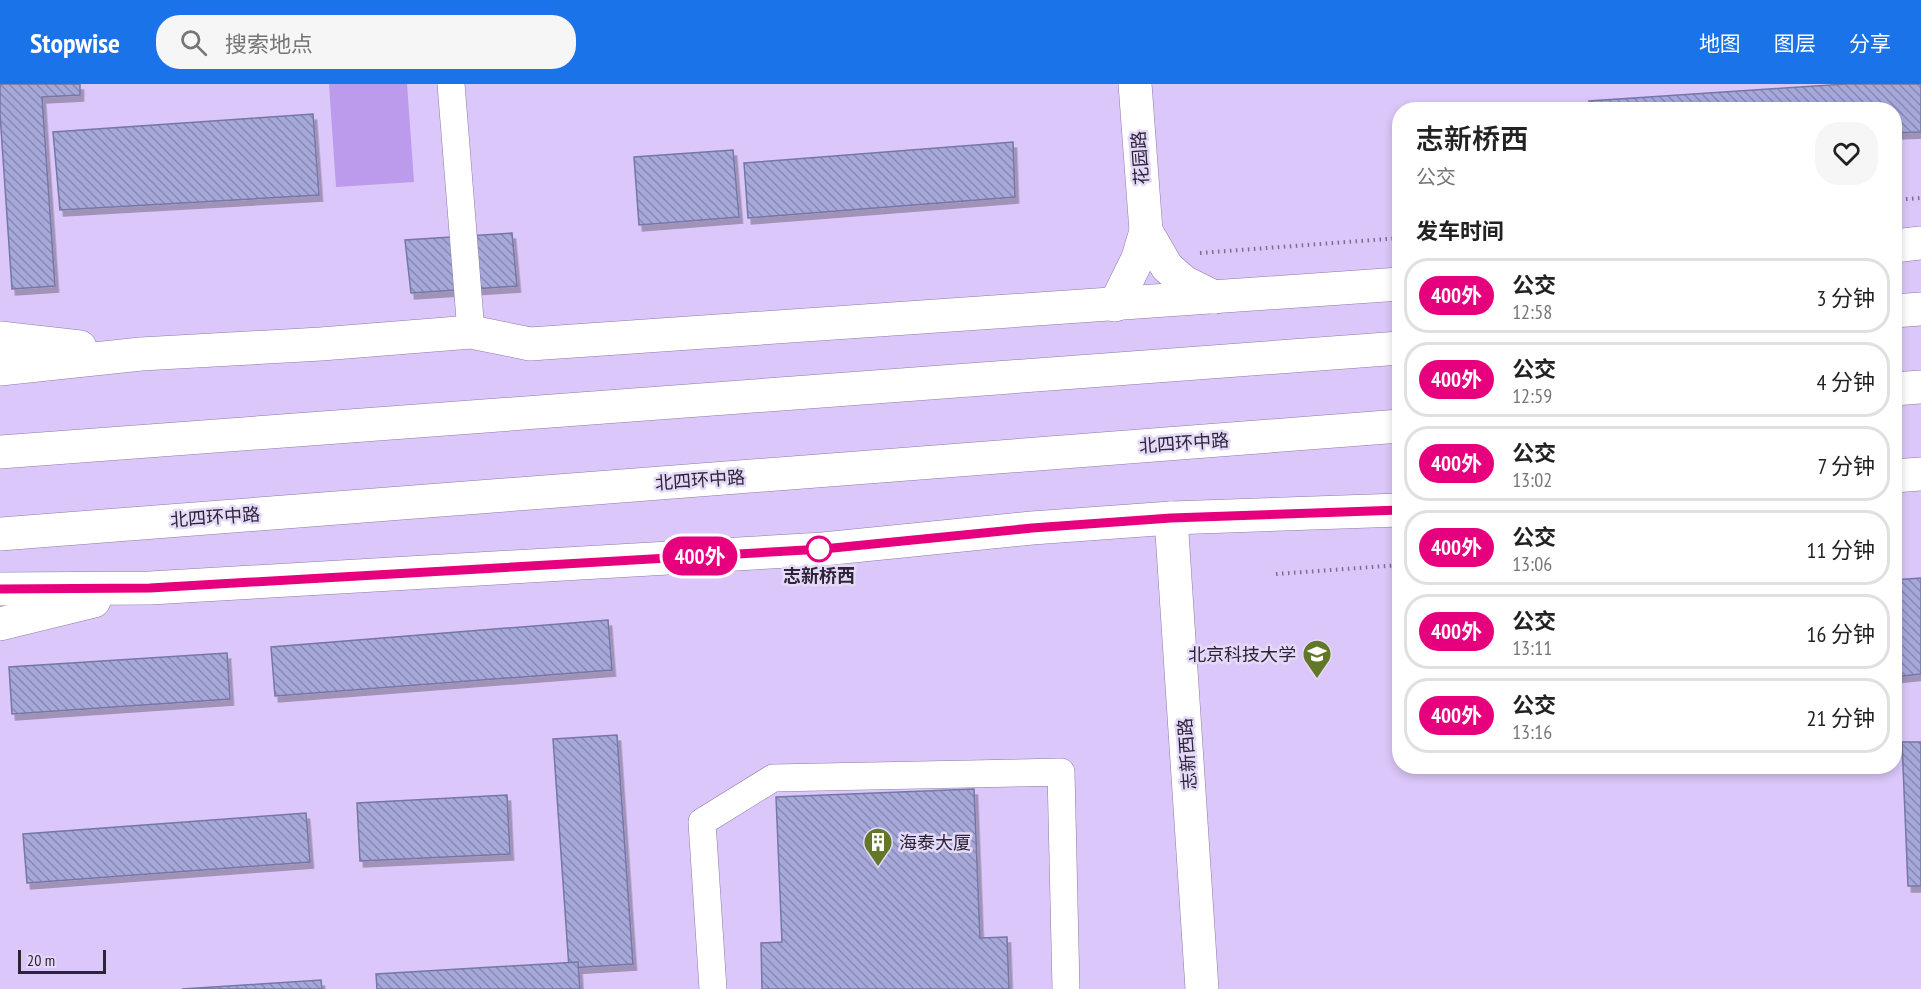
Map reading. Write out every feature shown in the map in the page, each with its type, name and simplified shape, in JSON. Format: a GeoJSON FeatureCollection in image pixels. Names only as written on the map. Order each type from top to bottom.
{"type":"FeatureCollection","features":[{"type":"Feature","properties":{"kind":"main road","name":"花园路"},"geometry":{"type":"LineString","coordinates":[[1135,84],[1146,231]]}},
{"type":"Feature","properties":{"kind":"main road"},"geometry":{"type":"LineString","coordinates":[[1115,305],[1138,258],[1146,231]]}},
{"type":"Feature","properties":{"kind":"main road"},"geometry":{"type":"LineString","coordinates":[[1146,231],[1167,267],[1184,282],[1214,297]]}},
{"type":"Feature","properties":{"kind":"main road"},"geometry":{"type":"LineString","coordinates":[[1902,245],[1921,243]]}},
{"type":"Feature","properties":{"kind":"main road"},"geometry":{"type":"LineString","coordinates":[[0,369],[141,354],[321,344],[471,332],[530,344],[1392,285]]}},
{"type":"Feature","properties":{"kind":"main road"},"geometry":{"type":"LineString","coordinates":[[1902,310],[1921,309]]}},
{"type":"Feature","properties":{"kind":"main road"},"geometry":{"type":"LineString","coordinates":[[0,338],[141,354]]}},
{"type":"Feature","properties":{"kind":"main road"},"geometry":{"type":"LineString","coordinates":[[0,452],[1392,349]]}},
{"type":"Feature","properties":{"kind":"main road"},"geometry":{"type":"LineString","coordinates":[[1902,388],[1921,387]]}},
{"type":"Feature","properties":{"kind":"main road","name":"北四环中路"},"geometry":{"type":"LineString","coordinates":[[0,534],[1392,427]]}},
{"type":"Feature","properties":{"kind":"main road"},"geometry":{"type":"LineString","coordinates":[[1902,475],[1921,474]]}},
{"type":"Feature","properties":{"kind":"main road"},"geometry":{"type":"LineString","coordinates":[[0,589],[150,588],[823,549],[1032,528],[1171,518],[1392,510]]}},
{"type":"Feature","properties":{"kind":"main road","name":"志新西路"},"geometry":{"type":"LineString","coordinates":[[1171,518],[1202,989]]}},
{"type":"Feature","properties":{"kind":"main road"},"geometry":{"type":"LineString","coordinates":[[0,624],[150,588]]}},
{"type":"Feature","properties":{"kind":"street"},"geometry":{"type":"LineString","coordinates":[[451,84],[471,332]]}},
{"type":"Feature","properties":{"kind":"street"},"geometry":{"type":"LineString","coordinates":[[713,989],[702,822],[764,783],[773,778],[1061,772],[1066,989]]}},
{"type":"Feature","properties":{"kind":"path"},"geometry":{"type":"LineString","coordinates":[[1902,199],[1921,198]]}},
{"type":"Feature","properties":{"kind":"path"},"geometry":{"type":"LineString","coordinates":[[1193,253],[1392,239]]}},
{"type":"Feature","properties":{"kind":"path"},"geometry":{"type":"LineString","coordinates":[[1276,573],[1392,566]]}},
{"type":"Feature","properties":{"kind":"shaded area"},"geometry":{"type":"Polygon","coordinates":[[[329,84],[407,84],[414,182],[336,187],[329,84]]]}},
{"type":"Feature","properties":{"kind":"building"},"geometry":{"type":"Polygon","coordinates":[[[0,84],[80,84],[80,95],[42,97],[55,286],[12,289],[0,84]]]}},
{"type":"Feature","properties":{"kind":"building"},"geometry":{"type":"Polygon","coordinates":[[[1846,84],[1921,84],[1921,132],[1902,133],[1902,102],[1589,101],[1846,84]]]}},
{"type":"Feature","properties":{"kind":"building"},"geometry":{"type":"Polygon","coordinates":[[[313,114],[319,195],[60,210],[53,132],[313,114]]]}},
{"type":"Feature","properties":{"kind":"building"},"geometry":{"type":"Polygon","coordinates":[[[1013,142],[1015,197],[748,218],[744,163],[1013,142]]]}},
{"type":"Feature","properties":{"kind":"building"},"geometry":{"type":"Polygon","coordinates":[[[733,150],[739,217],[639,225],[634,157],[733,150]]]}},
{"type":"Feature","properties":{"kind":"building"},"geometry":{"type":"Polygon","coordinates":[[[512,233],[517,286],[411,293],[405,240],[512,233]]]}},
{"type":"Feature","properties":{"kind":"building"},"geometry":{"type":"Polygon","coordinates":[[[1921,578],[1921,674],[1902,676],[1902,579],[1921,578]]]}},
{"type":"Feature","properties":{"kind":"building"},"geometry":{"type":"Polygon","coordinates":[[[608,620],[612,670],[275,696],[271,647],[608,620]]]}},
{"type":"Feature","properties":{"kind":"building"},"geometry":{"type":"Polygon","coordinates":[[[227,653],[230,699],[12,714],[9,667],[227,653]]]}},
{"type":"Feature","properties":{"kind":"building"},"geometry":{"type":"Polygon","coordinates":[[[617,735],[633,964],[569,968],[553,739],[617,735]]]}},
{"type":"Feature","properties":{"kind":"building"},"geometry":{"type":"Polygon","coordinates":[[[1902,742],[1921,742],[1921,886],[1908,886],[1902,742]]]}},
{"type":"Feature","properties":{"kind":"building","name":"海泰大厦"},"geometry":{"type":"Polygon","coordinates":[[[974,789],[980,938],[1007,937],[1009,989],[762,989],[761,943],[782,942],[776,797],[974,789]]]}},
{"type":"Feature","properties":{"kind":"building"},"geometry":{"type":"Polygon","coordinates":[[[507,795],[510,854],[360,861],[357,803],[507,795]]]}},
{"type":"Feature","properties":{"kind":"building"},"geometry":{"type":"Polygon","coordinates":[[[306,813],[310,862],[27,883],[23,834],[306,813]]]}},
{"type":"Feature","properties":{"kind":"building"},"geometry":{"type":"Polygon","coordinates":[[[578,962],[580,989],[377,989],[376,974],[578,962]]]}},
{"type":"Feature","properties":{"kind":"building"},"geometry":{"type":"Polygon","coordinates":[[[321,980],[322,989],[182,989],[321,980]]]}},
{"type":"Feature","properties":{"kind":"bus line","name":"400外"},"geometry":{"type":"LineString","coordinates":[[0,589],[150,588],[823,549],[1032,528],[1171,518],[1392,510]]}},
{"type":"Feature","properties":{"kind":"place","name":"志新桥西"},"geometry":{"type":"Point","coordinates":[819,549]}},
{"type":"Feature","properties":{"kind":"place","name":"北京科技大学"},"geometry":{"type":"Point","coordinates":[1317,680]}},
{"type":"Feature","properties":{"kind":"place","name":"海泰大厦"},"geometry":{"type":"Point","coordinates":[878,868]}}]}
